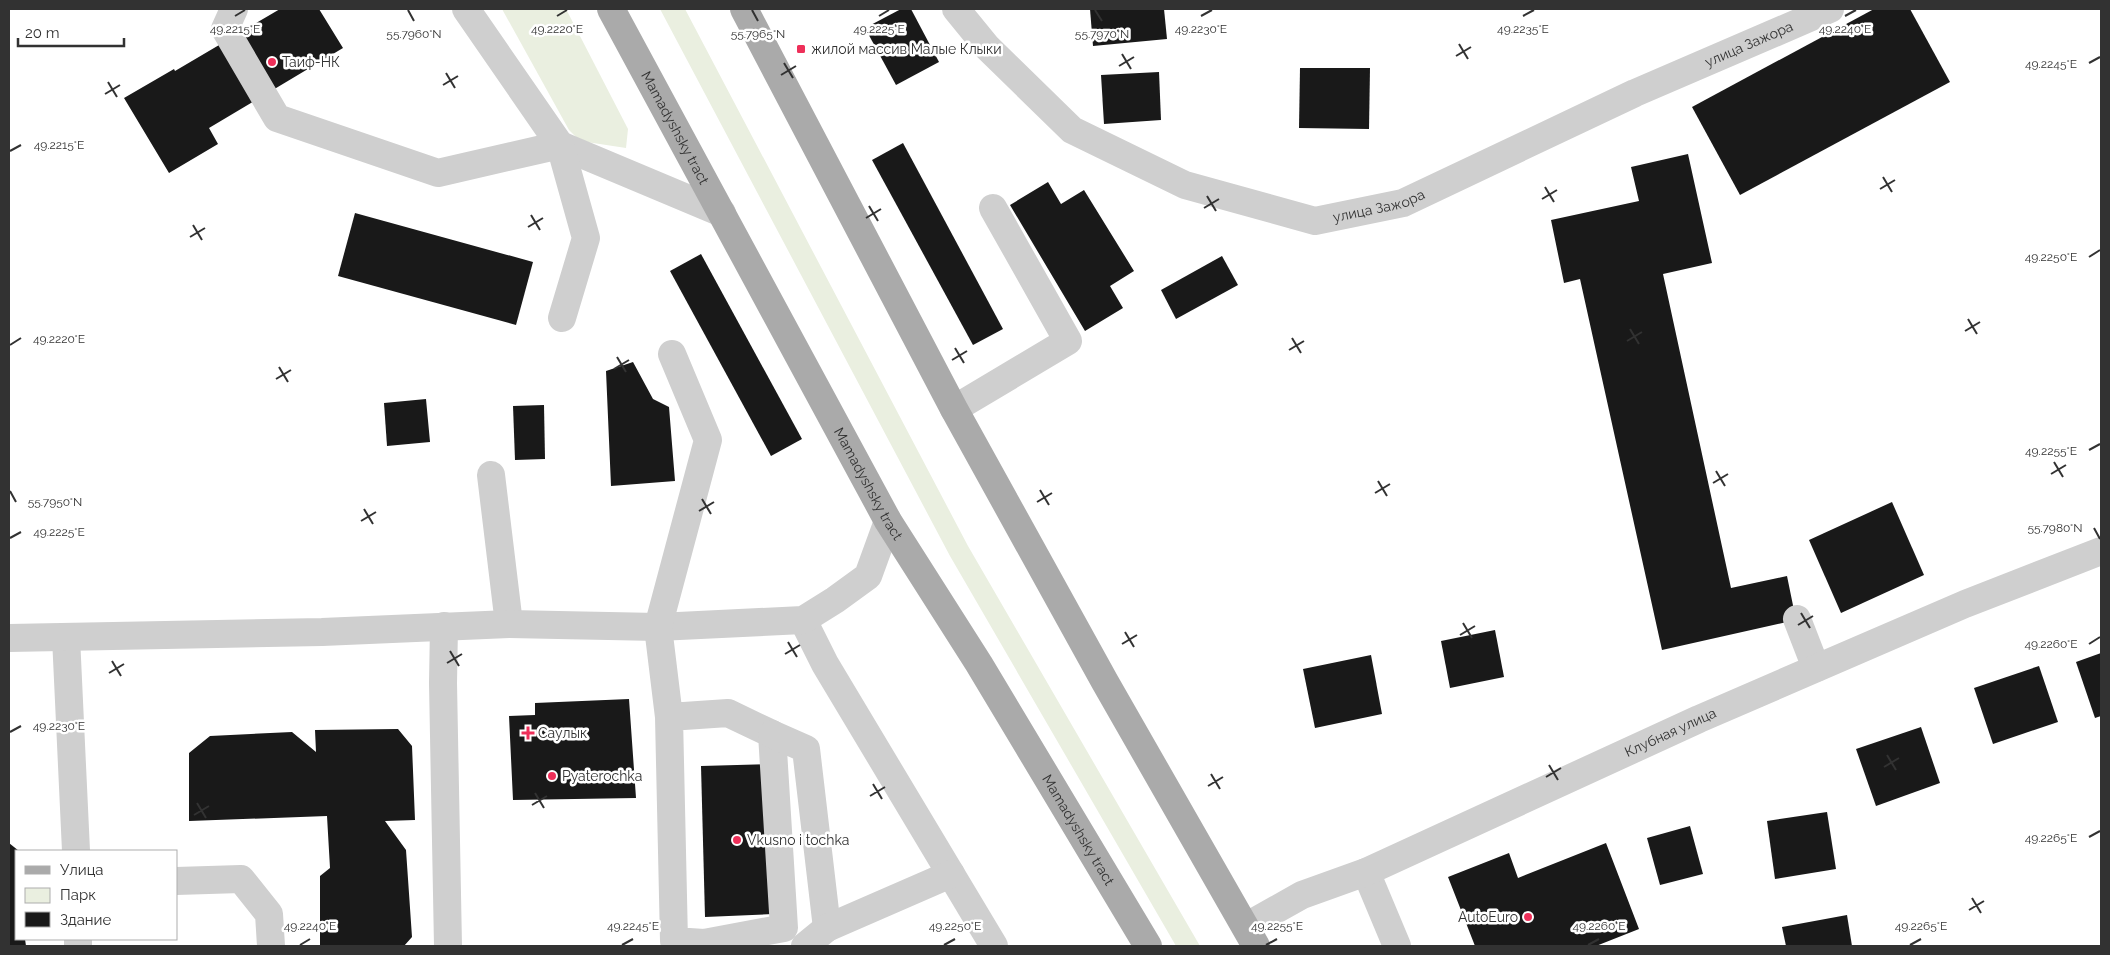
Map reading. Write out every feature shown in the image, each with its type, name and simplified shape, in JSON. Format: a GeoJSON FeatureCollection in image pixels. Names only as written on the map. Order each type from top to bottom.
{"type":"FeatureCollection","features":[{"type":"Feature","properties":{"kind":"main road","name":"Mamadyshsky tract"},"geometry":{"type":"LineString","coordinates":[[611,9],[888,521],[979,664],[1148,946]]}},
{"type":"Feature","properties":{"kind":"main road"},"geometry":{"type":"LineString","coordinates":[[744,9],[954,409],[1105,682],[1252,936]]}},
{"type":"Feature","properties":{"kind":"street"},"geometry":{"type":"LineString","coordinates":[[234,9],[225,29],[278,118],[438,173],[560,145],[722,213]]}},
{"type":"Feature","properties":{"kind":"street"},"geometry":{"type":"LineString","coordinates":[[466,9],[560,145],[586,238],[562,318]]}},
{"type":"Feature","properties":{"kind":"street","name":"улица Зажора"},"geometry":{"type":"LineString","coordinates":[[956,9],[987,47],[1072,130],[1185,185],[1315,221],[1403,203],[1635,93],[1830,9]]}},
{"type":"Feature","properties":{"kind":"street"},"geometry":{"type":"LineString","coordinates":[[954,409],[1068,341],[993,208]]}},
{"type":"Feature","properties":{"kind":"street"},"geometry":{"type":"LineString","coordinates":[[672,354],[708,440],[658,627],[669,717],[675,943],[704,943],[784,928],[772,734]]}},
{"type":"Feature","properties":{"kind":"street"},"geometry":{"type":"LineString","coordinates":[[492,475],[509,624]]}},
{"type":"Feature","properties":{"kind":"street"},"geometry":{"type":"LineString","coordinates":[[9,638],[322,632],[509,624],[658,627],[803,620],[868,576],[888,521]]}},
{"type":"Feature","properties":{"kind":"street","name":"Клубная улица"},"geometry":{"type":"LineString","coordinates":[[1252,936],[1302,895],[1366,872],[1690,723],[1816,668],[1965,604],[2101,551]]}},
{"type":"Feature","properties":{"kind":"street"},"geometry":{"type":"LineString","coordinates":[[1797,619],[1816,668]]}},
{"type":"Feature","properties":{"kind":"street"},"geometry":{"type":"LineString","coordinates":[[803,620],[825,664],[994,946]]}},
{"type":"Feature","properties":{"kind":"street"},"geometry":{"type":"LineString","coordinates":[[444,626],[448,946]]}},
{"type":"Feature","properties":{"kind":"street"},"geometry":{"type":"LineString","coordinates":[[66,637],[76,850]]}},
{"type":"Feature","properties":{"kind":"street"},"geometry":{"type":"LineString","coordinates":[[669,717],[728,713],[806,748],[827,928]]}},
{"type":"Feature","properties":{"kind":"street"},"geometry":{"type":"LineString","coordinates":[[1366,872],[1397,946]]}},
{"type":"Feature","properties":{"kind":"street"},"geometry":{"type":"LineString","coordinates":[[805,946],[827,928],[951,874]]}},
{"type":"Feature","properties":{"kind":"street"},"geometry":{"type":"LineString","coordinates":[[178,881],[241,880],[269,914],[271,946]]}},
{"type":"Feature","properties":{"kind":"green space"},"geometry":{"type":"Polygon","coordinates":[[[502,9],[566,9],[628,129],[626,148],[580,141],[569,130],[502,9]]]}},
{"type":"Feature","properties":{"kind":"green space"},"geometry":{"type":"Polygon","coordinates":[[[660,9],[685,9],[968,546],[1200,946],[1176,946],[950,556],[660,9]]]}},
{"type":"Feature","properties":{"kind":"building"},"geometry":{"type":"Polygon","coordinates":[[[280,9],[319,9],[343,48],[209,128],[218,144],[169,173],[124,98],[174,69],[175,71],[280,9]]]}},
{"type":"Feature","properties":{"kind":"building"},"geometry":{"type":"Polygon","coordinates":[[[901,9],[911,9],[939,62],[896,85],[865,28],[901,9]]]}},
{"type":"Feature","properties":{"kind":"building"},"geometry":{"type":"Polygon","coordinates":[[[1090,9],[1164,9],[1167,39],[1093,46],[1090,9]]]}},
{"type":"Feature","properties":{"kind":"building"},"geometry":{"type":"Polygon","coordinates":[[[1874,9],[1910,9],[1950,82],[1740,195],[1692,107],[1874,9]]]}},
{"type":"Feature","properties":{"kind":"building"},"geometry":{"type":"Polygon","coordinates":[[[1300,68],[1370,68],[1369,129],[1299,128],[1300,68]]]}},
{"type":"Feature","properties":{"kind":"building"},"geometry":{"type":"Polygon","coordinates":[[[1159,72],[1161,120],[1104,124],[1101,75],[1159,72]]]}},
{"type":"Feature","properties":{"kind":"building"},"geometry":{"type":"Polygon","coordinates":[[[903,143],[1003,329],[973,345],[872,160],[903,143]]]}},
{"type":"Feature","properties":{"kind":"building"},"geometry":{"type":"Polygon","coordinates":[[[1688,154],[1712,263],[1663,274],[1731,588],[1787,576],[1796,620],[1662,650],[1580,279],[1564,283],[1551,220],[1639,201],[1631,167],[1688,154]]]}},
{"type":"Feature","properties":{"kind":"building"},"geometry":{"type":"Polygon","coordinates":[[[1048,182],[1061,204],[1084,190],[1134,271],[1110,286],[1123,308],[1085,331],[1010,205],[1048,182]]]}},
{"type":"Feature","properties":{"kind":"building"},"geometry":{"type":"Polygon","coordinates":[[[355,213],[533,262],[516,325],[338,276],[355,213]]]}},
{"type":"Feature","properties":{"kind":"building"},"geometry":{"type":"Polygon","coordinates":[[[701,254],[802,439],[771,456],[670,271],[701,254]]]}},
{"type":"Feature","properties":{"kind":"building"},"geometry":{"type":"Polygon","coordinates":[[[1222,256],[1238,285],[1176,319],[1161,290],[1222,256]]]}},
{"type":"Feature","properties":{"kind":"building"},"geometry":{"type":"Polygon","coordinates":[[[633,362],[653,399],[669,407],[675,481],[611,486],[606,371],[633,362]]]}},
{"type":"Feature","properties":{"kind":"building"},"geometry":{"type":"Polygon","coordinates":[[[426,399],[430,442],[387,446],[384,403],[426,399]]]}},
{"type":"Feature","properties":{"kind":"building"},"geometry":{"type":"Polygon","coordinates":[[[544,405],[545,459],[515,460],[513,406],[544,405]]]}},
{"type":"Feature","properties":{"kind":"building"},"geometry":{"type":"Polygon","coordinates":[[[1892,502],[1924,575],[1841,613],[1809,540],[1892,502]]]}},
{"type":"Feature","properties":{"kind":"building"},"geometry":{"type":"Polygon","coordinates":[[[1495,630],[1504,677],[1450,688],[1441,641],[1495,630]]]}},
{"type":"Feature","properties":{"kind":"building"},"geometry":{"type":"Polygon","coordinates":[[[2101,653],[2101,716],[2095,718],[2076,662],[2101,653]]]}},
{"type":"Feature","properties":{"kind":"building"},"geometry":{"type":"Polygon","coordinates":[[[1371,655],[1382,714],[1315,728],[1303,669],[1371,655]]]}},
{"type":"Feature","properties":{"kind":"building"},"geometry":{"type":"Polygon","coordinates":[[[2039,666],[2058,722],[1993,744],[1974,688],[2039,666]]]}},
{"type":"Feature","properties":{"kind":"building"},"geometry":{"type":"Polygon","coordinates":[[[629,699],[636,798],[513,800],[509,716],[535,715],[535,703],[629,699]]]}},
{"type":"Feature","properties":{"kind":"building"},"geometry":{"type":"Polygon","coordinates":[[[1921,727],[1940,783],[1876,806],[1856,749],[1921,727]]]}},
{"type":"Feature","properties":{"kind":"building"},"geometry":{"type":"Polygon","coordinates":[[[398,729],[412,746],[415,820],[385,821],[406,850],[412,937],[404,946],[320,946],[320,876],[330,868],[327,816],[189,821],[189,753],[210,736],[292,732],[316,752],[315,730],[398,729]]]}},
{"type":"Feature","properties":{"kind":"building","name":"Vkusno i tochka"},"geometry":{"type":"Polygon","coordinates":[[[769,764],[773,914],[705,917],[701,766],[769,764]]]}},
{"type":"Feature","properties":{"kind":"building"},"geometry":{"type":"Polygon","coordinates":[[[1827,812],[1836,869],[1775,879],[1767,821],[1827,812]]]}},
{"type":"Feature","properties":{"kind":"building"},"geometry":{"type":"Polygon","coordinates":[[[1690,826],[1703,874],[1660,885],[1647,838],[1690,826]]]}},
{"type":"Feature","properties":{"kind":"building"},"geometry":{"type":"Polygon","coordinates":[[[9,843],[18,850],[15,850],[15,940],[25,940],[26,946],[9,946],[9,843]]]}},
{"type":"Feature","properties":{"kind":"building"},"geometry":{"type":"Polygon","coordinates":[[[1606,843],[1639,929],[1596,946],[1475,946],[1448,877],[1509,853],[1518,878],[1606,843]]]}},
{"type":"Feature","properties":{"kind":"building"},"geometry":{"type":"Polygon","coordinates":[[[1847,915],[1852,946],[1786,946],[1782,927],[1847,915]]]}},
{"type":"Feature","properties":{"kind":"place","name":"жилой массив Малые Клыки"},"geometry":{"type":"Point","coordinates":[801,49]}},
{"type":"Feature","properties":{"kind":"place","name":"Таиф-НК"},"geometry":{"type":"Point","coordinates":[272,62]}},
{"type":"Feature","properties":{"kind":"place","name":"Саулык"},"geometry":{"type":"Point","coordinates":[528,733]}},
{"type":"Feature","properties":{"kind":"place","name":"Pyaterochka"},"geometry":{"type":"Point","coordinates":[552,776]}},
{"type":"Feature","properties":{"kind":"place","name":"Vkusno i tochka"},"geometry":{"type":"Point","coordinates":[737,840]}},
{"type":"Feature","properties":{"kind":"place","name":"AutoEuro"},"geometry":{"type":"Point","coordinates":[1528,917]}}]}
